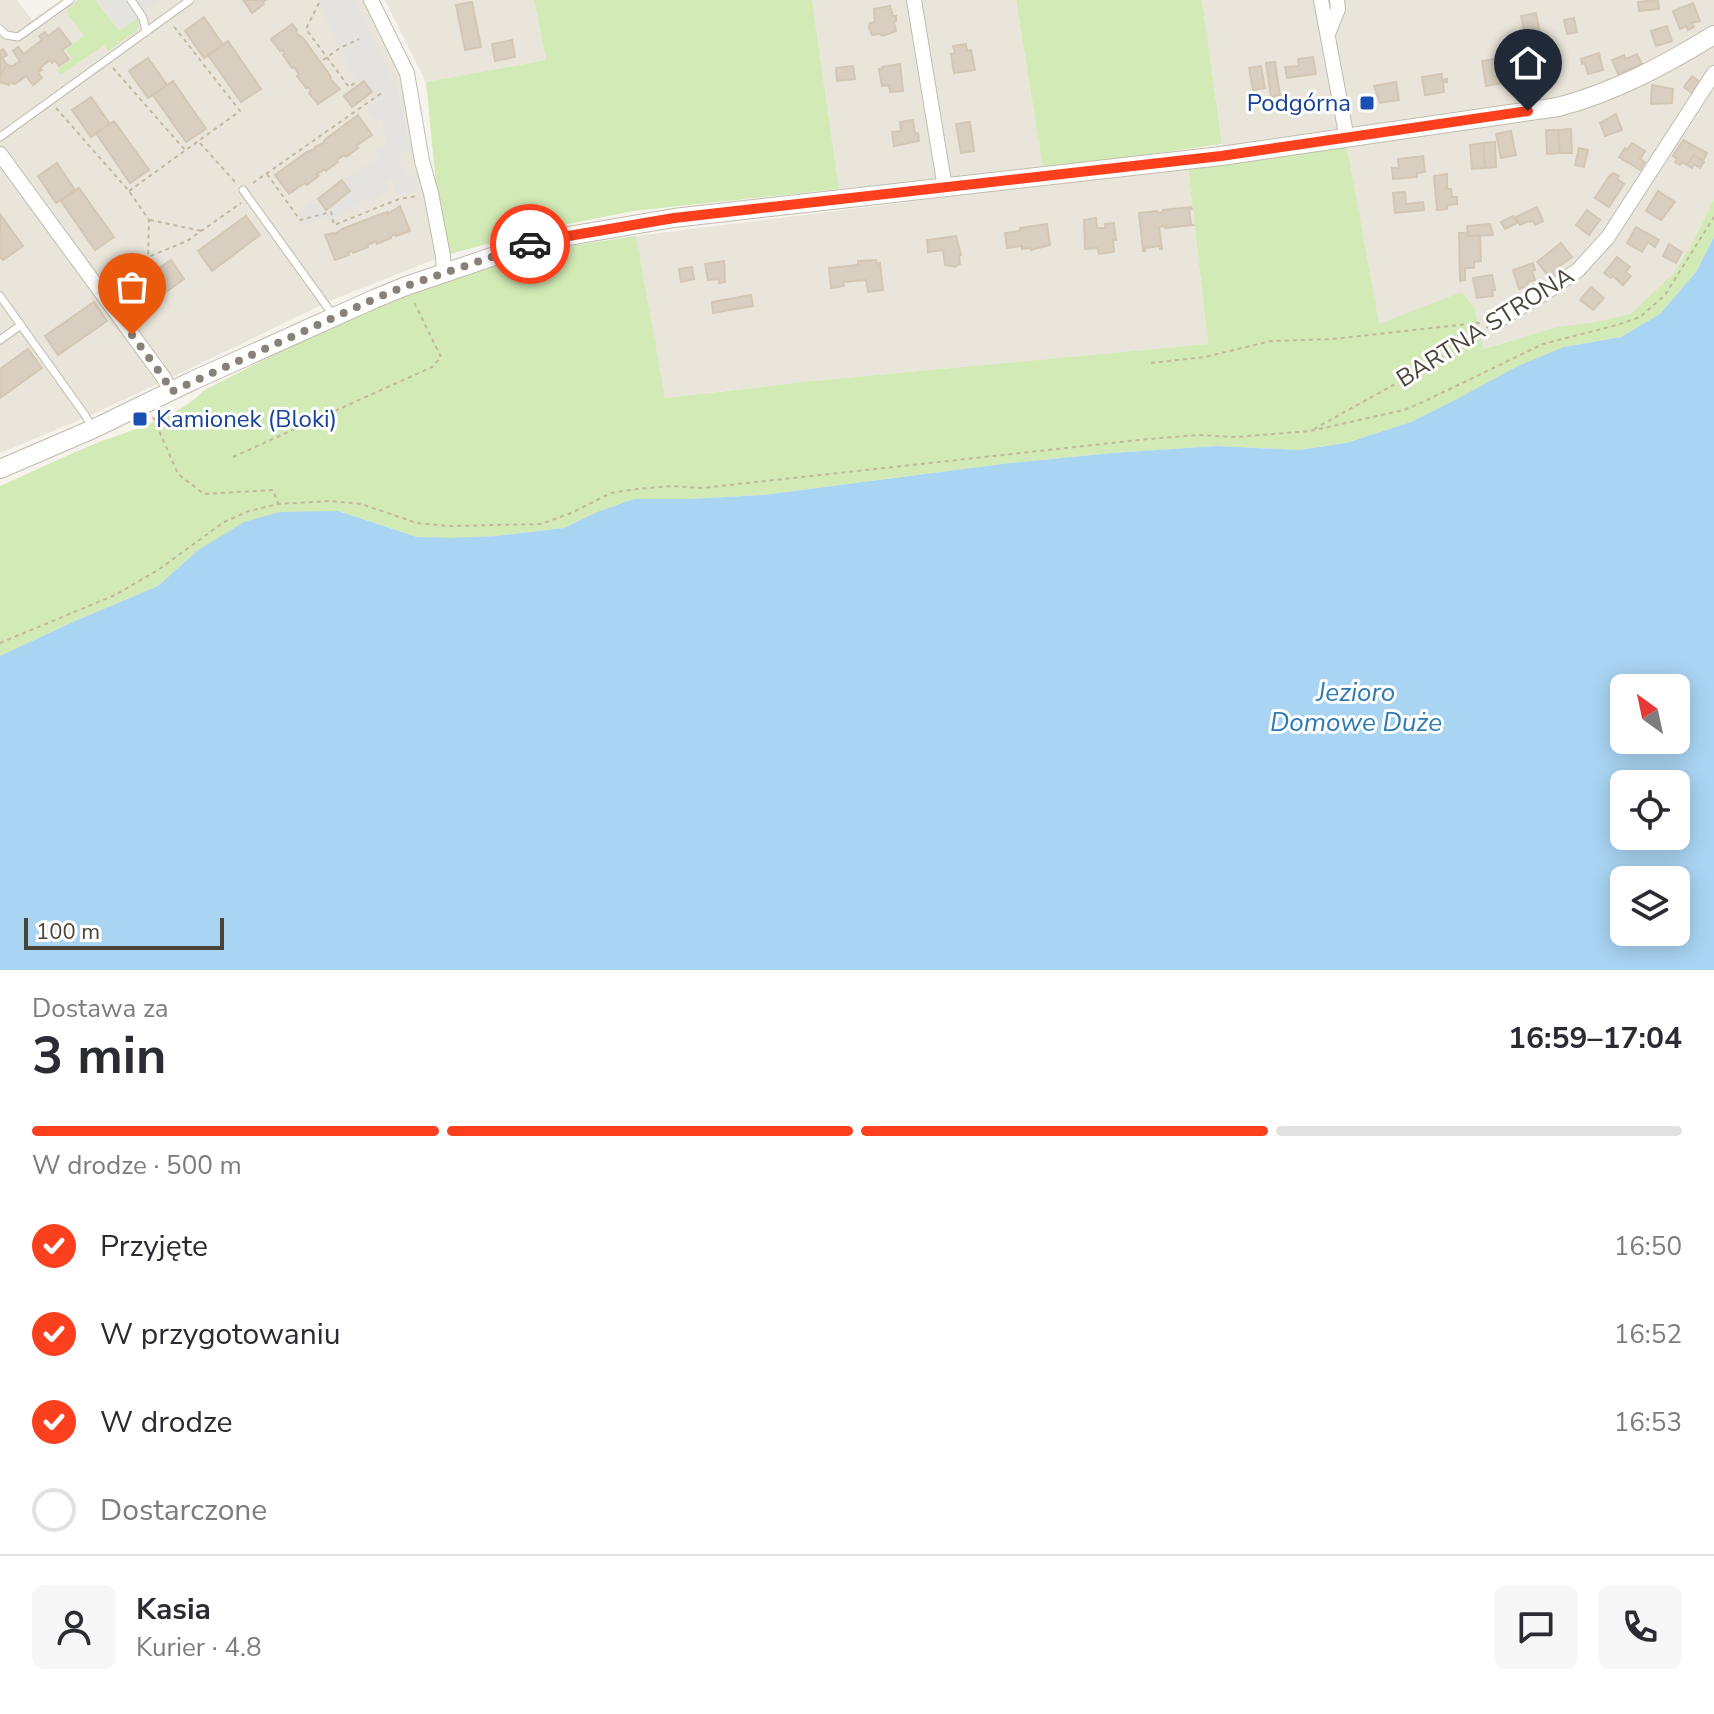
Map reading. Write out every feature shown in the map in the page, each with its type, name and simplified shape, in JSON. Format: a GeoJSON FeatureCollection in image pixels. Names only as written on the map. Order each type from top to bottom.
{"type":"FeatureCollection","features":[{"type":"Feature","properties":{"kind":"street"},"geometry":{"type":"LineString","coordinates":[[371,0],[407,73],[444,273]]}},
{"type":"Feature","properties":{"kind":"street"},"geometry":{"type":"LineString","coordinates":[[914,0],[945,188]]}},
{"type":"Feature","properties":{"kind":"street"},"geometry":{"type":"LineString","coordinates":[[1321,0],[1347,139]]}},
{"type":"Feature","properties":{"kind":"street"},"geometry":{"type":"LineString","coordinates":[[1328,35],[1338,9],[1337,0]]}},
{"type":"Feature","properties":{"kind":"street"},"geometry":{"type":"LineString","coordinates":[[0,469],[406,286],[539,241],[674,218],[1221,156],[1558,107],[1590,98],[1652,70],[1714,35]]}},
{"type":"Feature","properties":{"kind":"street","name":"BARTNA STRONA"},"geometry":{"type":"LineString","coordinates":[[1499,320],[1578,270],[1608,237],[1714,73]]}},
{"type":"Feature","properties":{"kind":"street"},"geometry":{"type":"LineString","coordinates":[[0,154],[164,378],[171,392]]}},
{"type":"Feature","properties":{"kind":"lane"},"geometry":{"type":"LineString","coordinates":[[0,29],[6,35],[18,37],[70,0]]}},
{"type":"Feature","properties":{"kind":"lane"},"geometry":{"type":"LineString","coordinates":[[131,0],[143,18],[146,32]]}},
{"type":"Feature","properties":{"kind":"lane"},"geometry":{"type":"LineString","coordinates":[[0,137],[190,0]]}},
{"type":"Feature","properties":{"kind":"lane"},"geometry":{"type":"LineString","coordinates":[[243,190],[334,317]]}},
{"type":"Feature","properties":{"kind":"lane"},"geometry":{"type":"LineString","coordinates":[[0,296],[93,429]]}},
{"type":"Feature","properties":{"kind":"lane"},"geometry":{"type":"LineString","coordinates":[[0,340],[21,325]]}},
{"type":"Feature","properties":{"kind":"path"},"geometry":{"type":"LineString","coordinates":[[319,3],[306,29],[324,58],[349,87],[356,82]]}},
{"type":"Feature","properties":{"kind":"path"},"geometry":{"type":"LineString","coordinates":[[129,191],[240,111],[166,18]]}},
{"type":"Feature","properties":{"kind":"path"},"geometry":{"type":"LineString","coordinates":[[324,58],[359,39]]}},
{"type":"Feature","properties":{"kind":"path"},"geometry":{"type":"LineString","coordinates":[[107,61],[185,150]]}},
{"type":"Feature","properties":{"kind":"path"},"geometry":{"type":"LineString","coordinates":[[198,141],[243,190],[383,92]]}},
{"type":"Feature","properties":{"kind":"path"},"geometry":{"type":"LineString","coordinates":[[50,101],[129,191],[149,220],[148,257]]}},
{"type":"Feature","properties":{"kind":"path"},"geometry":{"type":"LineString","coordinates":[[266,173],[300,220],[331,212],[334,225],[399,199],[431,193]]}},
{"type":"Feature","properties":{"kind":"path"},"geometry":{"type":"LineString","coordinates":[[100,291],[148,257],[187,241],[249,198]]}},
{"type":"Feature","properties":{"kind":"path"},"geometry":{"type":"LineString","coordinates":[[0,643],[115,595],[158,570],[224,522],[249,511],[278,504],[330,501],[361,504],[417,523],[438,525],[541,524],[611,493],[637,489],[672,486],[702,488],[1148,439],[1310,431],[1404,410],[1543,344],[1640,317],[1665,295],[1714,217]]}},
{"type":"Feature","properties":{"kind":"path"},"geometry":{"type":"LineString","coordinates":[[149,220],[202,231]]}},
{"type":"Feature","properties":{"kind":"path"},"geometry":{"type":"LineString","coordinates":[[233,457],[432,367],[441,357],[406,286]]}},
{"type":"Feature","properties":{"kind":"path"},"geometry":{"type":"LineString","coordinates":[[1151,363],[1205,357],[1271,341],[1333,339],[1499,320]]}},
{"type":"Feature","properties":{"kind":"path","name":"BARTNA STRONA"},"geometry":{"type":"LineString","coordinates":[[1310,431],[1435,362],[1499,320]]}},
{"type":"Feature","properties":{"kind":"path"},"geometry":{"type":"LineString","coordinates":[[152,415],[178,474],[204,494],[273,490],[278,504]]}},
{"type":"Feature","properties":{"kind":"shaded area"},"geometry":{"type":"Polygon","coordinates":[[[0,0],[17,0],[32,20],[61,0],[368,0],[407,73],[443,256],[332,300],[82,419],[0,453],[0,0]]]}},
{"type":"Feature","properties":{"kind":"shaded area"},"geometry":{"type":"Polygon","coordinates":[[[99,0],[161,0],[120,29],[99,0]]]}},
{"type":"Feature","properties":{"kind":"shaded area"},"geometry":{"type":"Polygon","coordinates":[[[317,0],[355,0],[399,94],[410,151],[398,154],[404,176],[414,175],[418,190],[397,196],[392,179],[385,180],[390,188],[373,202],[369,197],[331,222],[327,216],[302,225],[299,213],[313,202],[321,212],[326,210],[350,191],[342,180],[380,157],[377,150],[387,146],[382,119],[375,122],[365,109],[378,100],[364,81],[356,82],[317,0]]]}},
{"type":"Feature","properties":{"kind":"shaded area"},"geometry":{"type":"Polygon","coordinates":[[[385,0],[534,0],[546,60],[426,82],[385,0]]]}},
{"type":"Feature","properties":{"kind":"shaded area"},"geometry":{"type":"Polygon","coordinates":[[[812,0],[1016,0],[1043,169],[839,189],[812,0]]]}},
{"type":"Feature","properties":{"kind":"shaded area"},"geometry":{"type":"Polygon","coordinates":[[[1202,0],[1714,0],[1714,199],[1674,273],[1630,314],[1557,327],[1482,349],[1475,309],[1462,293],[1378,325],[1347,148],[1230,162],[1222,144],[1202,0]]]}},
{"type":"Feature","properties":{"kind":"shaded area"},"geometry":{"type":"Polygon","coordinates":[[[1188,167],[1208,344],[664,398],[636,236],[1188,167]]]}},
{"type":"Feature","properties":{"kind":"green space"},"geometry":{"type":"Polygon","coordinates":[[[79,0],[95,0],[119,31],[138,17],[138,29],[108,51],[104,45],[61,75],[57,70],[72,59],[66,50],[84,35],[67,10],[79,0]]]}},
{"type":"Feature","properties":{"kind":"green space"},"geometry":{"type":"Polygon","coordinates":[[[534,0],[812,0],[839,189],[633,211],[533,231],[443,256],[426,82],[546,60],[534,0]]]}},
{"type":"Feature","properties":{"kind":"green space"},"geometry":{"type":"Polygon","coordinates":[[[1016,0],[1202,0],[1222,144],[1043,169],[1016,0]]]}},
{"type":"Feature","properties":{"kind":"green space"},"geometry":{"type":"Polygon","coordinates":[[[1347,147],[1379,324],[1462,292],[1475,309],[1483,349],[1557,327],[1630,314],[1674,273],[1714,199],[1714,237],[1696,272],[1660,314],[1621,337],[1564,347],[1411,422],[1346,443],[1299,450],[1217,446],[1112,453],[763,495],[634,499],[564,528],[452,539],[417,537],[338,511],[197,551],[158,586],[0,656],[0,486],[167,416],[203,391],[369,306],[536,251],[636,236],[665,398],[1208,344],[1188,167],[1347,147]]]}},
{"type":"Feature","properties":{"kind":"water","name":"Jezioro Domowe Duże"},"geometry":{"type":"Polygon","coordinates":[[[1714,237],[1714,970],[0,970],[0,656],[158,586],[197,551],[244,522],[280,512],[338,511],[417,537],[496,536],[564,528],[634,499],[763,495],[1112,453],[1217,446],[1299,450],[1346,443],[1411,422],[1518,366],[1564,347],[1621,337],[1660,314],[1696,272],[1714,237]]]}},
{"type":"Feature","properties":{"kind":"building"},"geometry":{"type":"Polygon","coordinates":[[[243,0],[266,0],[252,13],[243,0]]]}},
{"type":"Feature","properties":{"kind":"building"},"geometry":{"type":"Polygon","coordinates":[[[1658,0],[1659,9],[1639,11],[1638,2],[1658,0]]]}},
{"type":"Feature","properties":{"kind":"building"},"geometry":{"type":"Polygon","coordinates":[[[472,2],[481,47],[465,50],[456,5],[472,2]]]}},
{"type":"Feature","properties":{"kind":"building"},"geometry":{"type":"Polygon","coordinates":[[[1693,3],[1700,21],[1692,23],[1694,27],[1688,30],[1686,26],[1680,29],[1673,11],[1693,3]]]}},
{"type":"Feature","properties":{"kind":"building"},"geometry":{"type":"Polygon","coordinates":[[[890,6],[893,16],[896,16],[896,31],[883,36],[872,35],[869,28],[870,23],[875,22],[874,9],[890,6]]]}},
{"type":"Feature","properties":{"kind":"building"},"geometry":{"type":"Polygon","coordinates":[[[1536,13],[1542,44],[1528,47],[1521,16],[1536,13]]]}},
{"type":"Feature","properties":{"kind":"building"},"geometry":{"type":"Polygon","coordinates":[[[204,17],[223,45],[204,58],[185,31],[204,17]]]}},
{"type":"Feature","properties":{"kind":"building"},"geometry":{"type":"Polygon","coordinates":[[[1574,18],[1577,32],[1567,34],[1564,20],[1574,18]]]}},
{"type":"Feature","properties":{"kind":"building"},"geometry":{"type":"Polygon","coordinates":[[[292,24],[340,89],[318,104],[309,93],[309,87],[306,88],[285,54],[271,39],[292,24]]]}},
{"type":"Feature","properties":{"kind":"building"},"geometry":{"type":"Polygon","coordinates":[[[1667,26],[1672,41],[1656,46],[1651,31],[1667,26]]]}},
{"type":"Feature","properties":{"kind":"building"},"geometry":{"type":"Polygon","coordinates":[[[59,28],[71,44],[62,50],[69,59],[59,66],[55,60],[52,63],[50,60],[40,68],[42,70],[38,72],[42,78],[33,85],[26,76],[15,84],[0,82],[0,75],[7,65],[13,66],[20,61],[13,51],[18,47],[24,54],[42,40],[39,36],[45,32],[48,36],[59,28]]]}},
{"type":"Feature","properties":{"kind":"building"},"geometry":{"type":"Polygon","coordinates":[[[512,40],[515,57],[495,61],[492,44],[512,40]]]}},
{"type":"Feature","properties":{"kind":"building"},"geometry":{"type":"Polygon","coordinates":[[[228,41],[261,89],[241,102],[208,55],[228,41]]]}},
{"type":"Feature","properties":{"kind":"building"},"geometry":{"type":"Polygon","coordinates":[[[966,44],[967,51],[971,50],[975,70],[954,73],[953,46],[966,44]]]}},
{"type":"Feature","properties":{"kind":"building"},"geometry":{"type":"Polygon","coordinates":[[[3,49],[7,55],[2,58],[7,65],[0,75],[0,51],[3,49]]]}},
{"type":"Feature","properties":{"kind":"building"},"geometry":{"type":"Polygon","coordinates":[[[1599,53],[1603,70],[1588,74],[1581,59],[1599,53]]]}},
{"type":"Feature","properties":{"kind":"building"},"geometry":{"type":"Polygon","coordinates":[[[1637,54],[1642,64],[1618,74],[1612,60],[1637,54]]]}},
{"type":"Feature","properties":{"kind":"building"},"geometry":{"type":"Polygon","coordinates":[[[1511,56],[1514,74],[1502,76],[1503,83],[1486,86],[1482,61],[1511,56]]]}},
{"type":"Feature","properties":{"kind":"building"},"geometry":{"type":"Polygon","coordinates":[[[1313,57],[1316,74],[1287,78],[1285,67],[1299,66],[1298,59],[1313,57]]]}},
{"type":"Feature","properties":{"kind":"building"},"geometry":{"type":"Polygon","coordinates":[[[148,58],[167,85],[148,98],[129,71],[148,58]]]}},
{"type":"Feature","properties":{"kind":"building"},"geometry":{"type":"Polygon","coordinates":[[[1275,62],[1280,95],[1271,97],[1266,63],[1275,62]]]}},
{"type":"Feature","properties":{"kind":"building"},"geometry":{"type":"Polygon","coordinates":[[[900,64],[903,91],[890,92],[889,85],[882,86],[879,69],[900,64]]]}},
{"type":"Feature","properties":{"kind":"building"},"geometry":{"type":"Polygon","coordinates":[[[853,66],[855,79],[837,81],[836,68],[853,66]]]}},
{"type":"Feature","properties":{"kind":"building"},"geometry":{"type":"Polygon","coordinates":[[[1261,66],[1265,88],[1253,90],[1249,68],[1261,66]]]}},
{"type":"Feature","properties":{"kind":"building"},"geometry":{"type":"Polygon","coordinates":[[[1442,74],[1442,80],[1447,79],[1443,82],[1444,92],[1425,95],[1422,77],[1442,74]]]}},
{"type":"Feature","properties":{"kind":"building"},"geometry":{"type":"Polygon","coordinates":[[[1692,76],[1701,83],[1693,94],[1684,87],[1692,76]]]}},
{"type":"Feature","properties":{"kind":"building"},"geometry":{"type":"Polygon","coordinates":[[[173,81],[206,129],[186,142],[153,95],[173,81]]]}},
{"type":"Feature","properties":{"kind":"building"},"geometry":{"type":"Polygon","coordinates":[[[364,81],[372,92],[352,107],[344,96],[364,81]]]}},
{"type":"Feature","properties":{"kind":"building"},"geometry":{"type":"Polygon","coordinates":[[[1396,82],[1399,100],[1380,103],[1374,86],[1396,82]]]}},
{"type":"Feature","properties":{"kind":"building"},"geometry":{"type":"Polygon","coordinates":[[[1652,85],[1673,89],[1672,103],[1651,104],[1652,85]]]}},
{"type":"Feature","properties":{"kind":"building"},"geometry":{"type":"Polygon","coordinates":[[[91,97],[110,124],[91,137],[72,110],[91,97]]]}},
{"type":"Feature","properties":{"kind":"building"},"geometry":{"type":"Polygon","coordinates":[[[1616,114],[1622,130],[1605,136],[1600,123],[1616,114]]]}},
{"type":"Feature","properties":{"kind":"building"},"geometry":{"type":"Polygon","coordinates":[[[358,115],[372,135],[346,157],[344,155],[326,171],[317,174],[319,176],[307,185],[305,183],[289,194],[275,175],[325,142],[358,115]]]}},
{"type":"Feature","properties":{"kind":"building"},"geometry":{"type":"Polygon","coordinates":[[[913,120],[919,141],[894,146],[892,132],[901,131],[900,122],[913,120]]]}},
{"type":"Feature","properties":{"kind":"building"},"geometry":{"type":"Polygon","coordinates":[[[114,121],[149,170],[130,183],[96,133],[114,121]]]}},
{"type":"Feature","properties":{"kind":"building"},"geometry":{"type":"Polygon","coordinates":[[[970,122],[974,151],[961,153],[956,124],[970,122]]]}},
{"type":"Feature","properties":{"kind":"building"},"geometry":{"type":"Polygon","coordinates":[[[1571,129],[1572,153],[1560,153],[1558,130],[1571,129]]]}},
{"type":"Feature","properties":{"kind":"building"},"geometry":{"type":"Polygon","coordinates":[[[1546,130],[1558,130],[1560,153],[1547,154],[1546,130]]]}},
{"type":"Feature","properties":{"kind":"building"},"geometry":{"type":"Polygon","coordinates":[[[1511,131],[1516,155],[1501,158],[1496,134],[1511,131]]]}},
{"type":"Feature","properties":{"kind":"building"},"geometry":{"type":"Polygon","coordinates":[[[1683,140],[1707,153],[1703,161],[1694,155],[1687,165],[1675,162],[1677,159],[1673,156],[1683,140]]]}},
{"type":"Feature","properties":{"kind":"building"},"geometry":{"type":"Polygon","coordinates":[[[1495,142],[1496,167],[1485,168],[1483,143],[1495,142]]]}},
{"type":"Feature","properties":{"kind":"building"},"geometry":{"type":"Polygon","coordinates":[[[1483,143],[1485,168],[1472,169],[1470,145],[1483,143]]]}},
{"type":"Feature","properties":{"kind":"building"},"geometry":{"type":"Polygon","coordinates":[[[1632,143],[1645,151],[1640,159],[1645,162],[1640,170],[1619,157],[1632,143]]]}},
{"type":"Feature","properties":{"kind":"building"},"geometry":{"type":"Polygon","coordinates":[[[1579,148],[1588,150],[1584,167],[1575,165],[1579,148]]]}},
{"type":"Feature","properties":{"kind":"building"},"geometry":{"type":"Polygon","coordinates":[[[1694,155],[1704,162],[1700,168],[1694,164],[1692,168],[1687,165],[1694,155]]]}},
{"type":"Feature","properties":{"kind":"building"},"geometry":{"type":"Polygon","coordinates":[[[1423,156],[1425,172],[1417,173],[1417,177],[1393,179],[1392,168],[1399,168],[1398,159],[1423,156]]]}},
{"type":"Feature","properties":{"kind":"building"},"geometry":{"type":"Polygon","coordinates":[[[57,163],[75,190],[56,203],[38,176],[57,163]]]}},
{"type":"Feature","properties":{"kind":"building"},"geometry":{"type":"Polygon","coordinates":[[[1613,173],[1624,184],[1609,207],[1595,198],[1613,173]]]}},
{"type":"Feature","properties":{"kind":"building"},"geometry":{"type":"Polygon","coordinates":[[[1447,174],[1447,189],[1451,189],[1452,197],[1457,197],[1457,204],[1437,210],[1434,176],[1447,174]]]}},
{"type":"Feature","properties":{"kind":"building"},"geometry":{"type":"Polygon","coordinates":[[[342,180],[350,191],[326,210],[318,199],[342,180]]]}},
{"type":"Feature","properties":{"kind":"building"},"geometry":{"type":"Polygon","coordinates":[[[79,188],[114,237],[95,250],[61,201],[79,188]]]}},
{"type":"Feature","properties":{"kind":"building"},"geometry":{"type":"Polygon","coordinates":[[[1658,191],[1675,202],[1661,220],[1646,211],[1658,191]]]}},
{"type":"Feature","properties":{"kind":"building"},"geometry":{"type":"Polygon","coordinates":[[[1405,192],[1406,204],[1423,202],[1424,210],[1395,213],[1393,193],[1405,192]]]}},
{"type":"Feature","properties":{"kind":"building"},"geometry":{"type":"Polygon","coordinates":[[[400,206],[410,231],[395,234],[377,244],[376,241],[335,260],[325,235],[388,214],[400,206]]]}},
{"type":"Feature","properties":{"kind":"building"},"geometry":{"type":"Polygon","coordinates":[[[1191,207],[1193,225],[1159,227],[1162,249],[1160,246],[1143,251],[1139,213],[1191,207]]]}},
{"type":"Feature","properties":{"kind":"building"},"geometry":{"type":"Polygon","coordinates":[[[1537,207],[1543,221],[1535,225],[1529,221],[1520,225],[1516,217],[1537,207]]]}},
{"type":"Feature","properties":{"kind":"building"},"geometry":{"type":"Polygon","coordinates":[[[1587,210],[1600,220],[1589,235],[1576,225],[1587,210]]]}},
{"type":"Feature","properties":{"kind":"building"},"geometry":{"type":"Polygon","coordinates":[[[0,214],[23,246],[3,260],[0,257],[0,214]]]}},
{"type":"Feature","properties":{"kind":"building"},"geometry":{"type":"Polygon","coordinates":[[[246,216],[260,235],[212,271],[198,251],[246,216]]]}},
{"type":"Feature","properties":{"kind":"building"},"geometry":{"type":"Polygon","coordinates":[[[1513,216],[1517,223],[1505,229],[1501,222],[1513,216]]]}},
{"type":"Feature","properties":{"kind":"building"},"geometry":{"type":"Polygon","coordinates":[[[1096,218],[1097,228],[1114,223],[1114,252],[1099,254],[1098,248],[1085,249],[1084,220],[1096,218]]]}},
{"type":"Feature","properties":{"kind":"building"},"geometry":{"type":"Polygon","coordinates":[[[1047,224],[1050,245],[1031,250],[1022,249],[1022,246],[1007,248],[1005,233],[1047,224]]]}},
{"type":"Feature","properties":{"kind":"building"},"geometry":{"type":"Polygon","coordinates":[[[1490,224],[1493,235],[1468,236],[1467,226],[1490,224]]]}},
{"type":"Feature","properties":{"kind":"building"},"geometry":{"type":"Polygon","coordinates":[[[1636,227],[1659,240],[1655,247],[1648,242],[1642,252],[1627,243],[1636,227]]]}},
{"type":"Feature","properties":{"kind":"building"},"geometry":{"type":"Polygon","coordinates":[[[1459,233],[1480,235],[1481,261],[1474,262],[1474,268],[1465,268],[1465,280],[1460,281],[1459,233]]]}},
{"type":"Feature","properties":{"kind":"building"},"geometry":{"type":"Polygon","coordinates":[[[956,236],[961,255],[960,264],[955,267],[945,265],[943,250],[928,252],[927,240],[956,236]]]}},
{"type":"Feature","properties":{"kind":"building"},"geometry":{"type":"Polygon","coordinates":[[[1561,243],[1572,257],[1557,268],[1564,276],[1555,284],[1537,262],[1561,243]]]}},
{"type":"Feature","properties":{"kind":"building"},"geometry":{"type":"Polygon","coordinates":[[[1669,244],[1682,252],[1676,263],[1663,256],[1669,244]]]}},
{"type":"Feature","properties":{"kind":"building"},"geometry":{"type":"Polygon","coordinates":[[[1617,257],[1630,267],[1626,272],[1631,276],[1623,285],[1604,273],[1617,257]]]}},
{"type":"Feature","properties":{"kind":"building"},"geometry":{"type":"Polygon","coordinates":[[[171,260],[184,279],[134,315],[121,295],[171,260]]]}},
{"type":"Feature","properties":{"kind":"building"},"geometry":{"type":"Polygon","coordinates":[[[876,260],[877,264],[880,263],[883,290],[868,292],[866,280],[843,282],[844,286],[831,288],[829,268],[876,260]]]}},
{"type":"Feature","properties":{"kind":"building"},"geometry":{"type":"Polygon","coordinates":[[[724,261],[725,282],[708,280],[705,264],[724,261]]]}},
{"type":"Feature","properties":{"kind":"building"},"geometry":{"type":"Polygon","coordinates":[[[1533,263],[1535,280],[1519,289],[1513,270],[1533,263]]]}},
{"type":"Feature","properties":{"kind":"building"},"geometry":{"type":"Polygon","coordinates":[[[692,267],[694,279],[681,282],[679,269],[692,267]]]}},
{"type":"Feature","properties":{"kind":"building"},"geometry":{"type":"Polygon","coordinates":[[[1492,275],[1493,296],[1477,298],[1473,278],[1492,275]]]}},
{"type":"Feature","properties":{"kind":"building"},"geometry":{"type":"Polygon","coordinates":[[[1591,287],[1604,298],[1593,310],[1580,300],[1591,287]]]}},
{"type":"Feature","properties":{"kind":"building"},"geometry":{"type":"Polygon","coordinates":[[[751,295],[753,306],[713,313],[712,302],[751,295]]]}},
{"type":"Feature","properties":{"kind":"building"},"geometry":{"type":"Polygon","coordinates":[[[94,302],[107,321],[58,355],[45,336],[94,302]]]}},
{"type":"Feature","properties":{"kind":"building"},"geometry":{"type":"Polygon","coordinates":[[[28,349],[42,368],[0,398],[0,369],[28,349]]]}},
{"type":"Feature","properties":{"kind":"way so far"},"geometry":{"type":"LineString","coordinates":[[132,335],[171,392],[374,299],[530,244]]}},
{"type":"Feature","properties":{"kind":"place","name":"Podgórna"},"geometry":{"type":"Point","coordinates":[1367,103]}},
{"type":"Feature","properties":{"kind":"place","name":"Kamionek (Bloki)"},"geometry":{"type":"Point","coordinates":[140,419]}},
{"type":"Feature","properties":{"kind":"route"},"geometry":{"type":"LineString","coordinates":[[530,244],[674,218],[1221,156],[1528,111]]}}]}
